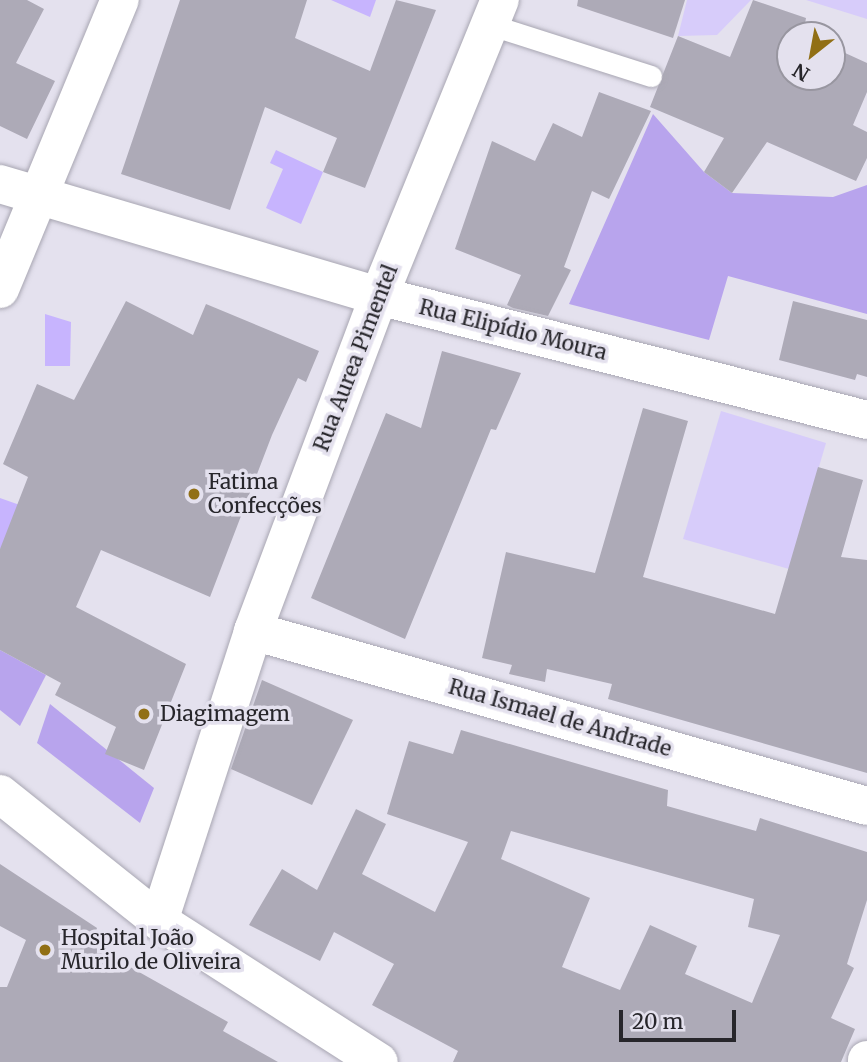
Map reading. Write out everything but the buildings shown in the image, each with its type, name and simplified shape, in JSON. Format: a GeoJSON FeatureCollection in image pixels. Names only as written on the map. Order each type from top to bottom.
{"type":"FeatureCollection","features":[{"type":"Feature","properties":{"kind":"street"},"geometry":{"type":"LineString","coordinates":[[0,289],[42,195],[120,0]]}},
{"type":"Feature","properties":{"kind":"street","name":"Rua Aurea Pimentel"},"geometry":{"type":"LineString","coordinates":[[159,921],[253,631],[379,296],[496,13]]}},
{"type":"Feature","properties":{"kind":"street","name":"Rua Elipídio Moura"},"geometry":{"type":"LineString","coordinates":[[0,184],[379,296],[867,420]]}},
{"type":"Feature","properties":{"kind":"street","name":"Rua Ismael de Andrade"},"geometry":{"type":"LineString","coordinates":[[253,631],[867,806]]}},
{"type":"Feature","properties":{"kind":"street"},"geometry":{"type":"LineString","coordinates":[[0,794],[159,921],[379,1062]]}},
{"type":"Feature","properties":{"kind":"lane"},"geometry":{"type":"LineString","coordinates":[[496,13],[651,76]]}},
{"type":"Feature","properties":{"kind":"shaded area"},"geometry":{"type":"Polygon","coordinates":[[[331,0],[376,0],[370,17],[331,0]]]}},
{"type":"Feature","properties":{"kind":"shaded area"},"geometry":{"type":"Polygon","coordinates":[[[687,0],[751,0],[717,35],[678,36],[687,0]]]}},
{"type":"Feature","properties":{"kind":"shaded area"},"geometry":{"type":"Polygon","coordinates":[[[806,0],[867,0],[867,19],[806,0]]]}},
{"type":"Feature","properties":{"kind":"shaded area"},"geometry":{"type":"Polygon","coordinates":[[[653,114],[704,172],[732,193],[833,197],[867,185],[867,314],[728,276],[709,340],[569,304],[653,114]]]}},
{"type":"Feature","properties":{"kind":"shaded area"},"geometry":{"type":"Polygon","coordinates":[[[276,150],[323,172],[301,224],[266,208],[283,169],[270,163],[276,150]]]}},
{"type":"Feature","properties":{"kind":"shaded area"},"geometry":{"type":"Polygon","coordinates":[[[45,314],[71,322],[70,366],[45,366],[45,314]]]}},
{"type":"Feature","properties":{"kind":"shaded area"},"geometry":{"type":"Polygon","coordinates":[[[721,411],[826,443],[789,569],[683,539],[721,411]]]}},
{"type":"Feature","properties":{"kind":"shaded area"},"geometry":{"type":"Polygon","coordinates":[[[0,498],[45,514],[0,549],[0,498]]]}},
{"type":"Feature","properties":{"kind":"shaded area"},"geometry":{"type":"Polygon","coordinates":[[[0,650],[46,675],[20,726],[0,710],[0,650]]]}},
{"type":"Feature","properties":{"kind":"shaded area"},"geometry":{"type":"Polygon","coordinates":[[[50,704],[154,788],[140,823],[37,743],[50,704]]]}},
{"type":"Feature","properties":{"kind":"place","name":"Fatima Confecções"},"geometry":{"type":"Point","coordinates":[194,494]}},
{"type":"Feature","properties":{"kind":"place","name":"Diagimagem"},"geometry":{"type":"Point","coordinates":[144,714]}},
{"type":"Feature","properties":{"kind":"place","name":"Hospital João Murilo de Oliveira"},"geometry":{"type":"Point","coordinates":[45,950]}}]}
